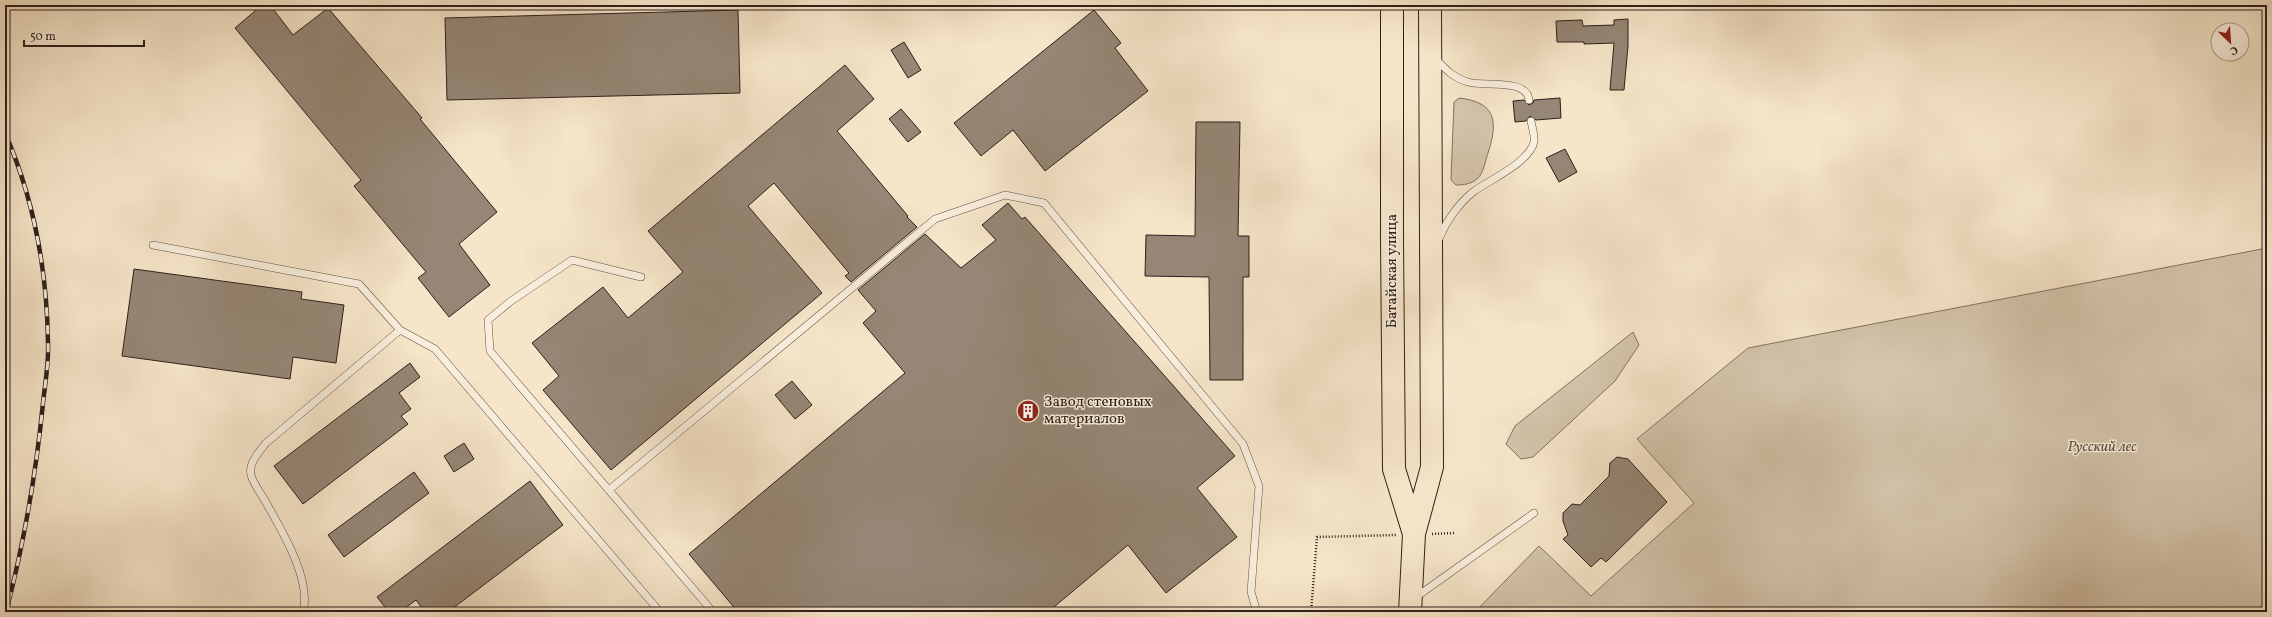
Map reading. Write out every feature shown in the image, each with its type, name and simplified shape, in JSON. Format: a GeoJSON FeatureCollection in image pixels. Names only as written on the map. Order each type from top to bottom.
{"type":"FeatureCollection","features":[{"type":"Feature","properties":{"kind":"highway","name":"Батайская улица"},"geometry":{"type":"LineString","coordinates":[[1392,5],[1394,469],[1414,534]]}},
{"type":"Feature","properties":{"kind":"highway","name":"Батайская улица"},"geometry":{"type":"LineString","coordinates":[[1410,606],[1414,534],[1432,467],[1430,5]]}},
{"type":"Feature","properties":{"kind":"lane"},"geometry":{"type":"LineString","coordinates":[[1430,52],[1450,74],[1469,83],[1514,86],[1525,90],[1529,94],[1529,100]]}},
{"type":"Feature","properties":{"kind":"lane"},"geometry":{"type":"LineString","coordinates":[[1430,268],[1444,226],[1472,193],[1512,168],[1524,156],[1534,142],[1532,121]]}},
{"type":"Feature","properties":{"kind":"lane"},"geometry":{"type":"LineString","coordinates":[[608,490],[935,219],[1005,195],[1044,203],[1243,444],[1259,486],[1251,592],[1257,612]]}},
{"type":"Feature","properties":{"kind":"lane"},"geometry":{"type":"LineString","coordinates":[[153,244],[359,284],[400,330],[435,349],[660,612]]}},
{"type":"Feature","properties":{"kind":"lane"},"geometry":{"type":"LineString","coordinates":[[641,277],[572,260],[511,301],[488,320],[490,351],[713,612]]}},
{"type":"Feature","properties":{"kind":"lane"},"geometry":{"type":"LineString","coordinates":[[303,612],[305,605],[301,578],[290,549],[251,474],[253,460],[266,442],[400,330]]}},
{"type":"Feature","properties":{"kind":"lane"},"geometry":{"type":"LineString","coordinates":[[1410,606],[1534,513]]}},
{"type":"Feature","properties":{"kind":"path"},"geometry":{"type":"LineString","coordinates":[[1311,612],[1317,537],[1454,533]]}},
{"type":"Feature","properties":{"kind":"green space"},"geometry":{"type":"Polygon","coordinates":[[[1459,98],[1472,100],[1488,109],[1492,116],[1493,132],[1481,174],[1475,181],[1456,185],[1451,180],[1454,102],[1459,98]]]}},
{"type":"Feature","properties":{"kind":"green space","name":"Русский лес"},"geometry":{"type":"Polygon","coordinates":[[[2267,248],[2267,612],[1475,612],[1539,546],[1591,596],[1694,503],[1637,439],[1748,348],[2267,248]]]}},
{"type":"Feature","properties":{"kind":"green space"},"geometry":{"type":"Polygon","coordinates":[[[1633,332],[1639,345],[1615,381],[1533,457],[1521,459],[1506,444],[1515,426],[1633,332]]]}},
{"type":"Feature","properties":{"kind":"building"},"geometry":{"type":"Polygon","coordinates":[[[262,5],[270,5],[293,35],[328,8],[422,118],[420,119],[497,212],[459,244],[490,285],[449,317],[418,278],[426,272],[354,186],[361,180],[235,28],[262,5]]]}},
{"type":"Feature","properties":{"kind":"building"},"geometry":{"type":"Polygon","coordinates":[[[738,10],[740,93],[447,100],[445,18],[738,10]]]}},
{"type":"Feature","properties":{"kind":"building"},"geometry":{"type":"Polygon","coordinates":[[[1094,10],[1121,43],[1115,48],[1148,91],[1045,171],[1013,130],[981,156],[954,123],[1094,10]]]}},
{"type":"Feature","properties":{"kind":"building"},"geometry":{"type":"Polygon","coordinates":[[[1628,19],[1628,46],[1624,90],[1610,90],[1614,43],[1584,44],[1584,42],[1557,42],[1556,21],[1582,20],[1583,26],[1614,25],[1614,20],[1628,19]]]}},
{"type":"Feature","properties":{"kind":"building"},"geometry":{"type":"Polygon","coordinates":[[[904,42],[921,70],[908,78],[891,50],[904,42]]]}},
{"type":"Feature","properties":{"kind":"building"},"geometry":{"type":"Polygon","coordinates":[[[845,65],[874,99],[837,131],[908,216],[907,217],[917,227],[851,282],[845,276],[849,273],[774,183],[748,206],[822,293],[611,470],[543,390],[559,376],[532,343],[603,287],[628,318],[683,272],[648,231],[845,65]]]}},
{"type":"Feature","properties":{"kind":"building"},"geometry":{"type":"Polygon","coordinates":[[[1560,98],[1561,118],[1536,120],[1530,116],[1526,121],[1515,122],[1513,101],[1524,100],[1529,105],[1533,103],[1534,100],[1560,98]]]}},
{"type":"Feature","properties":{"kind":"building"},"geometry":{"type":"Polygon","coordinates":[[[901,109],[921,132],[908,142],[889,119],[901,109]]]}},
{"type":"Feature","properties":{"kind":"building"},"geometry":{"type":"Polygon","coordinates":[[[1196,122],[1240,122],[1238,236],[1249,236],[1249,277],[1243,277],[1243,380],[1210,380],[1209,277],[1145,276],[1146,235],[1195,236],[1196,122]]]}},
{"type":"Feature","properties":{"kind":"building"},"geometry":{"type":"Polygon","coordinates":[[[1565,149],[1577,172],[1559,182],[1546,158],[1565,149]]]}},
{"type":"Feature","properties":{"kind":"building","name":"Завод стеновых материалов"},"geometry":{"type":"Polygon","coordinates":[[[1008,203],[1022,219],[1025,217],[1235,456],[1197,488],[1237,537],[1166,593],[1128,545],[1048,612],[738,612],[689,554],[905,373],[863,323],[876,311],[858,290],[925,234],[961,268],[996,240],[982,225],[1008,203]]]}},
{"type":"Feature","properties":{"kind":"building"},"geometry":{"type":"Polygon","coordinates":[[[134,269],[302,292],[301,299],[344,305],[336,363],[293,357],[290,379],[122,356],[134,269]]]}},
{"type":"Feature","properties":{"kind":"building"},"geometry":{"type":"Polygon","coordinates":[[[410,363],[420,377],[399,393],[411,409],[401,416],[408,424],[303,504],[274,466],[410,363]]]}},
{"type":"Feature","properties":{"kind":"building"},"geometry":{"type":"Polygon","coordinates":[[[792,381],[812,405],[795,419],[775,395],[792,381]]]}},
{"type":"Feature","properties":{"kind":"building"},"geometry":{"type":"Polygon","coordinates":[[[464,443],[474,459],[454,472],[444,456],[464,443]]]}},
{"type":"Feature","properties":{"kind":"building"},"geometry":{"type":"Polygon","coordinates":[[[1617,457],[1628,459],[1667,502],[1606,562],[1601,558],[1591,567],[1563,539],[1568,535],[1563,521],[1563,513],[1572,504],[1580,505],[1609,476],[1610,463],[1617,457]]]}},
{"type":"Feature","properties":{"kind":"building"},"geometry":{"type":"Polygon","coordinates":[[[414,472],[429,493],[344,557],[328,535],[414,472]]]}},
{"type":"Feature","properties":{"kind":"building"},"geometry":{"type":"Polygon","coordinates":[[[530,481],[563,525],[448,612],[425,612],[416,600],[400,612],[389,612],[377,597],[530,481]]]}},
{"type":"Feature","properties":{"kind":"railway"},"geometry":{"type":"LineString","coordinates":[[5,133],[24,184],[37,236],[45,290],[48,351],[47,373],[33,482],[24,534],[6,612]]}},
{"type":"Feature","properties":{"kind":"place","name":"Завод стеновых материалов"},"geometry":{"type":"Point","coordinates":[1028,411]}}]}
